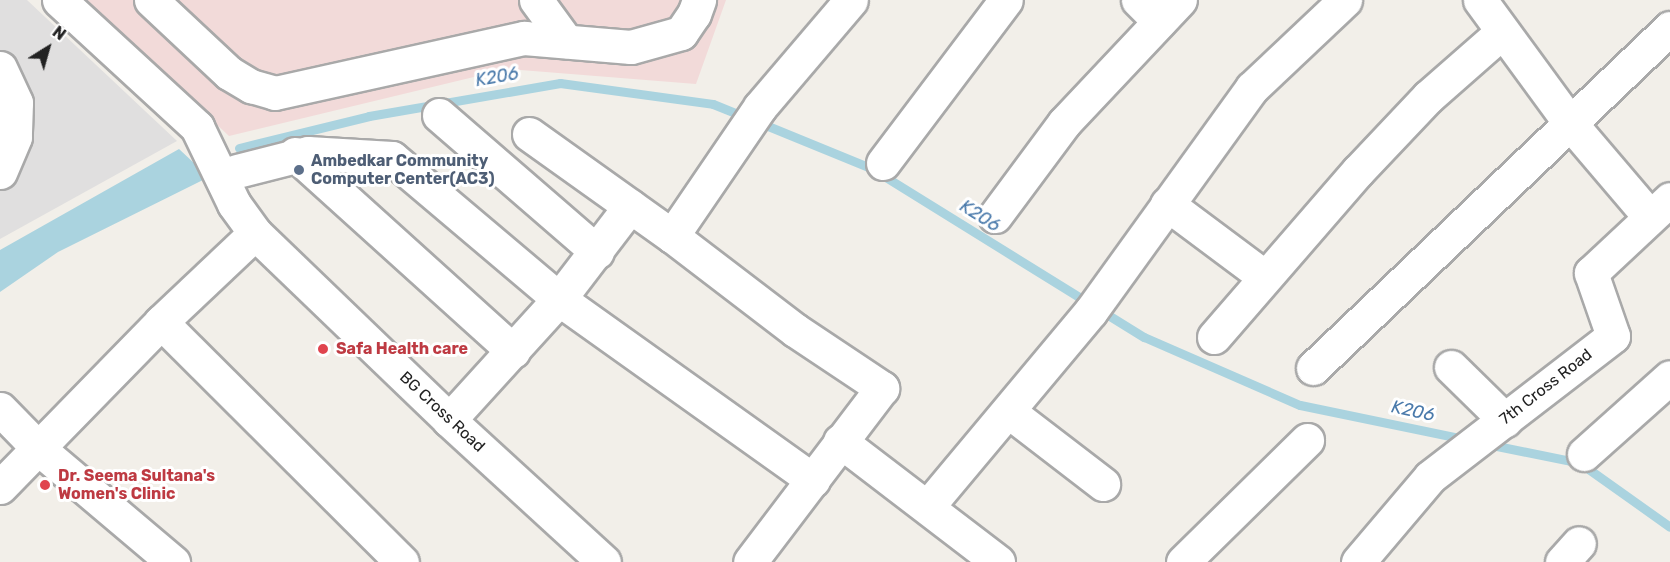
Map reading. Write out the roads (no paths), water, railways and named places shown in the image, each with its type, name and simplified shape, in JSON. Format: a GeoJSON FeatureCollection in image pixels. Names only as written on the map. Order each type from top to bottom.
{"type":"FeatureCollection","features":[{"type":"Feature","properties":{"kind":"street","name":"BG Cross Road"},"geometry":{"type":"LineString","coordinates":[[59,0],[197,127],[221,164],[234,204],[255,233],[449,420],[604,562]]}},
{"type":"Feature","properties":{"kind":"street"},"geometry":{"type":"LineString","coordinates":[[151,0],[230,73],[251,86],[275,93],[524,38],[631,47],[681,33],[694,14],[699,0]]}},
{"type":"Feature","properties":{"kind":"street"},"geometry":{"type":"LineString","coordinates":[[536,0],[566,41]]}},
{"type":"Feature","properties":{"kind":"street"},"geometry":{"type":"LineString","coordinates":[[672,236],[760,107],[851,0]]}},
{"type":"Feature","properties":{"kind":"street"},"geometry":{"type":"LineString","coordinates":[[883,163],[1006,0]]}},
{"type":"Feature","properties":{"kind":"street"},"geometry":{"type":"LineString","coordinates":[[928,506],[1097,303],[1252,88],[1345,0]]}},
{"type":"Feature","properties":{"kind":"street"},"geometry":{"type":"LineString","coordinates":[[995,216],[1064,123],[1159,7]]}},
{"type":"Feature","properties":{"kind":"street"},"geometry":{"type":"LineString","coordinates":[[1214,337],[1358,171],[1428,97],[1495,12],[1569,123],[1660,208]]}},
{"type":"Feature","properties":{"kind":"street"},"geometry":{"type":"LineString","coordinates":[[1313,368],[1670,28]]}},
{"type":"Feature","properties":{"kind":"street"},"geometry":{"type":"LineString","coordinates":[[0,68],[16,102],[15,137],[0,172]]}},
{"type":"Feature","properties":{"kind":"street"},"geometry":{"type":"LineString","coordinates":[[439,115],[597,252]]}},
{"type":"Feature","properties":{"kind":"street"},"geometry":{"type":"LineString","coordinates":[[529,134],[672,236],[795,330],[882,388],[840,441],[756,560]]}},
{"type":"Feature","properties":{"kind":"street"},"geometry":{"type":"LineString","coordinates":[[221,164],[308,153],[392,158],[560,299],[813,480]]}},
{"type":"Feature","properties":{"kind":"street"},"geometry":{"type":"LineString","coordinates":[[295,154],[513,351]]}},
{"type":"Feature","properties":{"kind":"street"},"geometry":{"type":"LineString","coordinates":[[1167,204],[1265,277]]}},
{"type":"Feature","properties":{"kind":"street"},"geometry":{"type":"LineString","coordinates":[[449,420],[560,299],[630,206]]}},
{"type":"Feature","properties":{"kind":"street","name":"7th Cross Road"},"geometry":{"type":"LineString","coordinates":[[1358,562],[1430,477],[1613,336],[1591,273],[1660,208]]}},
{"type":"Feature","properties":{"kind":"street"},"geometry":{"type":"LineString","coordinates":[[0,487],[161,322],[255,233]]}},
{"type":"Feature","properties":{"kind":"street"},"geometry":{"type":"LineString","coordinates":[[161,322],[402,562]]}},
{"type":"Feature","properties":{"kind":"street"},"geometry":{"type":"LineString","coordinates":[[1451,367],[1505,420]]}},
{"type":"Feature","properties":{"kind":"street"},"geometry":{"type":"LineString","coordinates":[[1584,454],[1670,377]]}},
{"type":"Feature","properties":{"kind":"street"},"geometry":{"type":"LineString","coordinates":[[0,409],[38,448],[173,562]]}},
{"type":"Feature","properties":{"kind":"street"},"geometry":{"type":"LineString","coordinates":[[1008,411],[1103,484]]}},
{"type":"Feature","properties":{"kind":"street"},"geometry":{"type":"LineString","coordinates":[[1183,562],[1306,440]]}},
{"type":"Feature","properties":{"kind":"street"},"geometry":{"type":"LineString","coordinates":[[840,441],[928,506],[998,562]]}},
{"type":"Feature","properties":{"kind":"water"},"geometry":{"type":"Polygon","coordinates":[[[179,149],[209,177],[58,252],[0,292],[0,250],[179,149]]]}},
{"type":"Feature","properties":{"kind":"waterway","name":"K206"},"geometry":{"type":"LineString","coordinates":[[239,148],[369,116],[560,83],[713,104],[745,117]]}},
{"type":"Feature","properties":{"kind":"waterway","name":"K206"},"geometry":{"type":"LineString","coordinates":[[758,122],[871,168],[1144,337],[1300,405],[1464,439]]}},
{"type":"Feature","properties":{"kind":"waterway","name":"K206"},"geometry":{"type":"LineString","coordinates":[[1487,444],[1580,463],[1670,527]]}},
{"type":"Feature","properties":{"kind":"place","name":"Ambedkar Community Computer Center(AC3)"},"geometry":{"type":"Point","coordinates":[299,170]}},
{"type":"Feature","properties":{"kind":"place","name":"Safa Health care"},"geometry":{"type":"Point","coordinates":[323,349]}},
{"type":"Feature","properties":{"kind":"place","name":"Dr. Seema Sultana's Women's Clinic"},"geometry":{"type":"Point","coordinates":[45,485]}}]}
